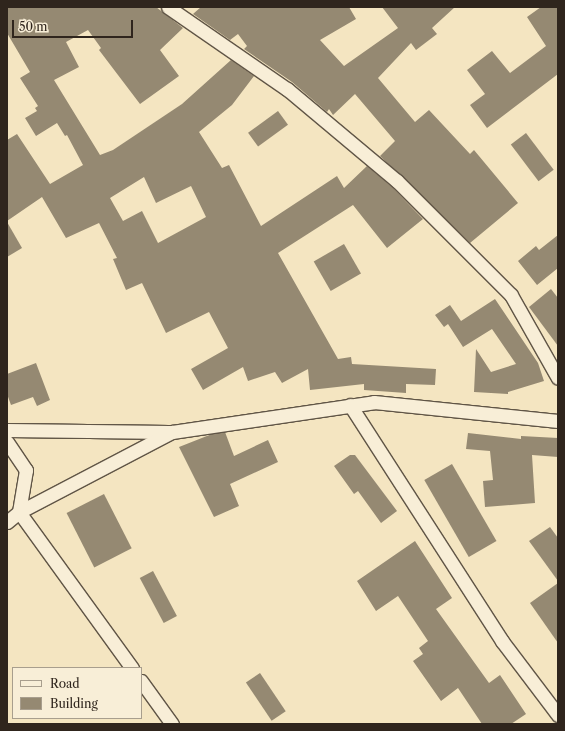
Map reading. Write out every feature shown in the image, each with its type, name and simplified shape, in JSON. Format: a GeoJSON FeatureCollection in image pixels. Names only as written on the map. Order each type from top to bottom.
{"type":"FeatureCollection","features":[{"type":"Feature","properties":{"kind":"street"},"geometry":{"type":"LineString","coordinates":[[168,7],[286,89],[397,182],[511,296],[558,378]]}},
{"type":"Feature","properties":{"kind":"street"},"geometry":{"type":"LineString","coordinates":[[7,430],[172,432],[374,402],[558,421]]}},
{"type":"Feature","properties":{"kind":"street"},"geometry":{"type":"LineString","coordinates":[[350,405],[502,641],[558,715]]}},
{"type":"Feature","properties":{"kind":"street"},"geometry":{"type":"LineString","coordinates":[[7,522],[19,512],[172,432]]}},
{"type":"Feature","properties":{"kind":"street"},"geometry":{"type":"LineString","coordinates":[[7,442],[26,470],[19,512],[131,667]]}},
{"type":"Feature","properties":{"kind":"street"},"geometry":{"type":"LineString","coordinates":[[142,682],[172,724]]}},
{"type":"Feature","properties":{"kind":"building"},"geometry":{"type":"Polygon","coordinates":[[[7,7],[156,7],[183,28],[160,50],[179,76],[140,104],[99,50],[101,48],[88,30],[66,42],[79,67],[54,80],[100,155],[113,150],[182,104],[231,60],[254,76],[232,105],[199,132],[222,168],[229,165],[261,226],[337,176],[344,188],[367,166],[392,187],[423,219],[387,248],[353,205],[278,253],[338,359],[351,357],[352,364],[436,369],[435,385],[406,384],[406,393],[364,390],[364,384],[310,390],[308,369],[282,383],[275,372],[248,381],[243,367],[203,390],[191,369],[228,348],[209,312],[166,333],[142,283],[126,290],[113,259],[117,258],[99,223],[66,238],[42,197],[7,221],[7,140],[17,134],[50,184],[83,165],[67,135],[65,136],[57,123],[36,136],[25,118],[37,111],[35,108],[38,106],[20,78],[30,72],[7,33],[7,7]],[[144,177],[110,198],[123,221],[142,211],[158,243],[206,217],[191,186],[156,203],[144,177]]]}},
{"type":"Feature","properties":{"kind":"building"},"geometry":{"type":"Polygon","coordinates":[[[201,7],[349,7],[356,19],[320,40],[344,66],[398,28],[382,7],[455,7],[432,28],[437,34],[416,50],[411,43],[378,78],[415,122],[429,110],[470,154],[474,150],[518,203],[470,243],[380,156],[395,141],[355,94],[333,115],[329,109],[327,112],[292,82],[244,49],[247,46],[238,34],[230,40],[193,14],[201,7]]]}},
{"type":"Feature","properties":{"kind":"building"},"geometry":{"type":"Polygon","coordinates":[[[541,7],[558,7],[558,74],[487,128],[470,105],[485,94],[467,70],[492,51],[510,73],[546,46],[527,17],[541,7]]]}},
{"type":"Feature","properties":{"kind":"building"},"geometry":{"type":"Polygon","coordinates":[[[278,111],[288,125],[258,147],[248,133],[278,111]]]}},
{"type":"Feature","properties":{"kind":"building"},"geometry":{"type":"Polygon","coordinates":[[[526,133],[554,170],[539,181],[511,144],[526,133]]]}},
{"type":"Feature","properties":{"kind":"building"},"geometry":{"type":"Polygon","coordinates":[[[7,222],[22,248],[7,257],[7,222]]]}},
{"type":"Feature","properties":{"kind":"building"},"geometry":{"type":"Polygon","coordinates":[[[558,235],[558,268],[537,285],[518,261],[536,246],[539,250],[558,235]]]}},
{"type":"Feature","properties":{"kind":"building"},"geometry":{"type":"Polygon","coordinates":[[[344,244],[361,273],[331,291],[314,262],[344,244]]]}},
{"type":"Feature","properties":{"kind":"building"},"geometry":{"type":"Polygon","coordinates":[[[551,289],[558,298],[558,346],[529,307],[551,289]]]}},
{"type":"Feature","properties":{"kind":"building"},"geometry":{"type":"Polygon","coordinates":[[[495,299],[538,363],[544,381],[508,392],[508,394],[474,392],[476,349],[491,372],[516,364],[492,329],[463,347],[448,324],[444,327],[435,315],[450,305],[461,321],[495,299]]]}},
{"type":"Feature","properties":{"kind":"building"},"geometry":{"type":"Polygon","coordinates":[[[36,363],[50,400],[37,406],[33,397],[11,405],[7,394],[7,374],[36,363]]]}},
{"type":"Feature","properties":{"kind":"building"},"geometry":{"type":"Polygon","coordinates":[[[225,432],[234,456],[268,440],[278,462],[230,484],[239,506],[214,517],[179,447],[212,434],[225,432]]]}},
{"type":"Feature","properties":{"kind":"building"},"geometry":{"type":"Polygon","coordinates":[[[468,433],[521,439],[521,436],[558,438],[558,457],[532,455],[535,503],[485,507],[483,481],[493,480],[490,451],[466,449],[468,433]]]}},
{"type":"Feature","properties":{"kind":"building"},"geometry":{"type":"Polygon","coordinates":[[[350,455],[355,455],[397,511],[381,523],[358,491],[354,494],[334,466],[350,455]]]}},
{"type":"Feature","properties":{"kind":"building"},"geometry":{"type":"Polygon","coordinates":[[[452,464],[496,541],[469,557],[424,480],[452,464]]]}},
{"type":"Feature","properties":{"kind":"building"},"geometry":{"type":"Polygon","coordinates":[[[104,494],[132,548],[94,567],[67,513],[104,494]]]}},
{"type":"Feature","properties":{"kind":"building"},"geometry":{"type":"Polygon","coordinates":[[[550,527],[558,538],[558,581],[529,541],[550,527]]]}},
{"type":"Feature","properties":{"kind":"building"},"geometry":{"type":"Polygon","coordinates":[[[415,541],[452,598],[436,609],[489,683],[500,675],[526,714],[511,724],[482,724],[458,688],[441,701],[413,661],[423,654],[419,648],[428,641],[398,596],[376,611],[357,581],[415,541]]]}},
{"type":"Feature","properties":{"kind":"building"},"geometry":{"type":"Polygon","coordinates":[[[153,571],[177,616],[164,623],[140,578],[153,571]]]}},
{"type":"Feature","properties":{"kind":"building"},"geometry":{"type":"Polygon","coordinates":[[[558,583],[558,643],[530,603],[558,583]]]}},
{"type":"Feature","properties":{"kind":"building"},"geometry":{"type":"Polygon","coordinates":[[[260,673],[286,711],[272,721],[246,683],[260,673]]]}}]}
